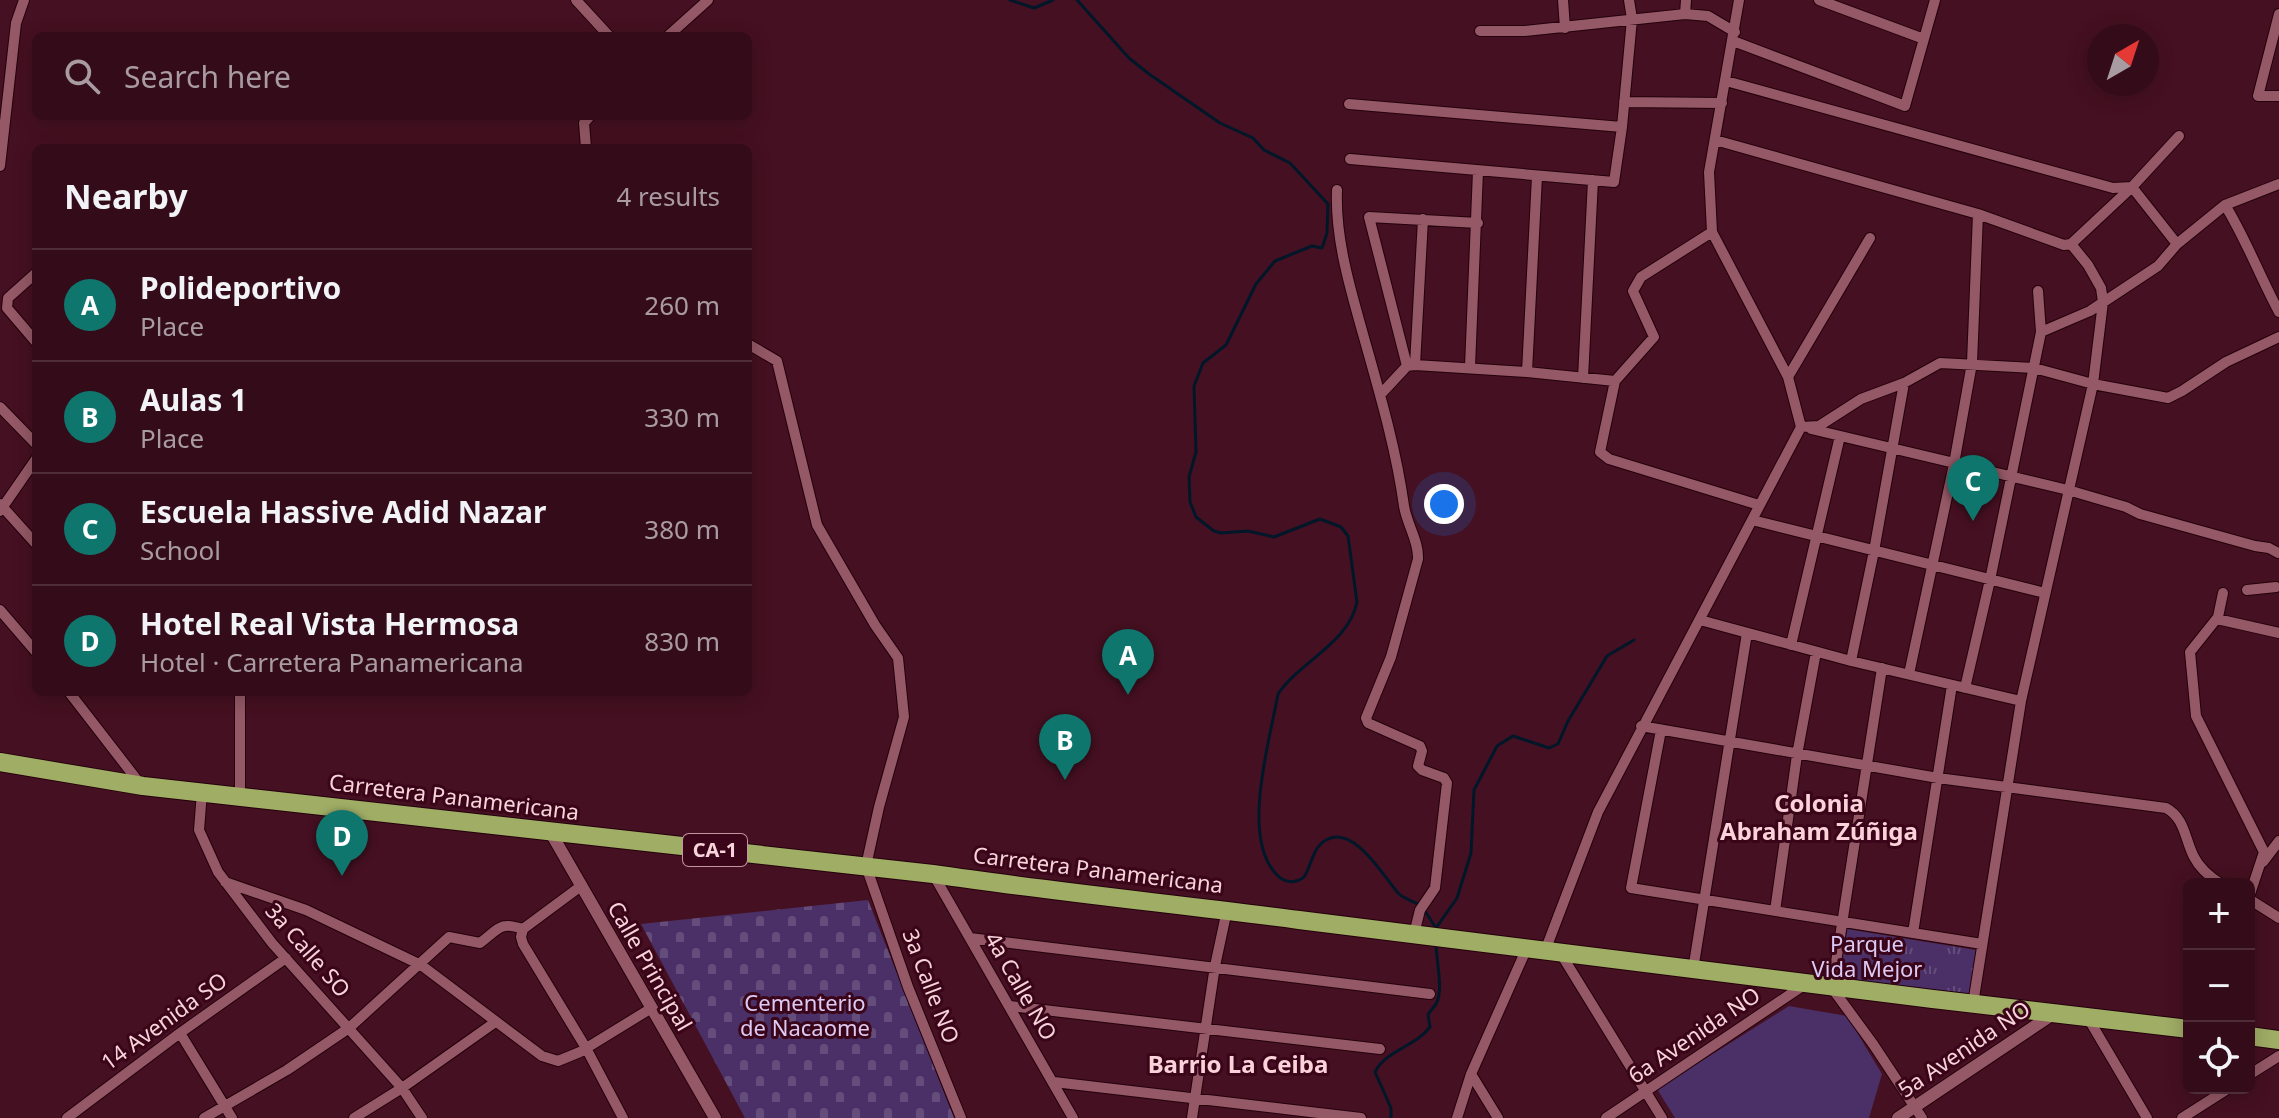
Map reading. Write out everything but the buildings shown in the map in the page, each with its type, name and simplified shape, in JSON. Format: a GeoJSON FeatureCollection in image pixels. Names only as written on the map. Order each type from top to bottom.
{"type":"FeatureCollection","features":[{"type":"Feature","properties":{"kind":"highway","name":"Carretera Panamericana"},"geometry":{"type":"LineString","coordinates":[[0,762],[143,786],[866,866],[1804,985],[2183,1028]]}},
{"type":"Feature","properties":{"kind":"highway"},"geometry":{"type":"LineString","coordinates":[[2255,1037],[2279,1040]]}},
{"type":"Feature","properties":{"kind":"street"},"geometry":{"type":"LineString","coordinates":[[0,166],[16,23],[24,0]]}},
{"type":"Feature","properties":{"kind":"street"},"geometry":{"type":"LineString","coordinates":[[576,0],[605,32]]}},
{"type":"Feature","properties":{"kind":"street"},"geometry":{"type":"LineString","coordinates":[[1563,0],[1565,28]]}},
{"type":"Feature","properties":{"kind":"street"},"geometry":{"type":"LineString","coordinates":[[1350,159],[1614,182],[1632,19],[1629,0]]}},
{"type":"Feature","properties":{"kind":"street"},"geometry":{"type":"LineString","coordinates":[[1685,14],[1686,0]]}},
{"type":"Feature","properties":{"kind":"street"},"geometry":{"type":"LineString","coordinates":[[1457,1118],[1471,1074],[1544,951],[1587,837],[1641,726],[1801,427],[1788,377],[1712,232],[1709,172],[1739,0]]}},
{"type":"Feature","properties":{"kind":"street"},"geometry":{"type":"LineString","coordinates":[[1819,0],[1924,39]]}},
{"type":"Feature","properties":{"kind":"street"},"geometry":{"type":"LineString","coordinates":[[1480,31],[1565,28],[1685,14],[1708,16],[1734,36],[1905,106],[1935,0]]}},
{"type":"Feature","properties":{"kind":"street"},"geometry":{"type":"LineString","coordinates":[[672,32],[706,1]]}},
{"type":"Feature","properties":{"kind":"street"},"geometry":{"type":"LineString","coordinates":[[2279,14],[2258,96],[2279,96]]}},
{"type":"Feature","properties":{"kind":"street"},"geometry":{"type":"LineString","coordinates":[[1726,81],[2113,188],[2132,187]]}},
{"type":"Feature","properties":{"kind":"street"},"geometry":{"type":"LineString","coordinates":[[1624,102],[1722,103]]}},
{"type":"Feature","properties":{"kind":"street"},"geometry":{"type":"LineString","coordinates":[[1349,104],[1622,127]]}},
{"type":"Feature","properties":{"kind":"street"},"geometry":{"type":"LineString","coordinates":[[586,144],[584,123],[587,120]]}},
{"type":"Feature","properties":{"kind":"street"},"geometry":{"type":"LineString","coordinates":[[1715,140],[1978,214],[2064,245],[2071,244],[2132,187],[2179,136]]}},
{"type":"Feature","properties":{"kind":"street"},"geometry":{"type":"LineString","coordinates":[[1470,367],[1478,171]]}},
{"type":"Feature","properties":{"kind":"street"},"geometry":{"type":"LineString","coordinates":[[1527,372],[1537,176]]}},
{"type":"Feature","properties":{"kind":"street"},"geometry":{"type":"LineString","coordinates":[[1583,378],[1593,180]]}},
{"type":"Feature","properties":{"kind":"street"},"geometry":{"type":"LineString","coordinates":[[2041,332],[2090,311],[2158,266],[2177,244],[2225,205],[2279,184]]}},
{"type":"Feature","properties":{"kind":"street"},"geometry":{"type":"LineString","coordinates":[[2132,187],[2177,244]]}},
{"type":"Feature","properties":{"kind":"street"},"geometry":{"type":"LineString","coordinates":[[1337,190],[1339,231],[1351,292],[1402,479],[1407,521],[1419,549],[1391,657],[1366,718],[1368,723],[1420,746],[1422,751],[1418,766],[1444,778],[1447,783],[1435,888],[1420,910],[1429,936]]}},
{"type":"Feature","properties":{"kind":"street"},"geometry":{"type":"LineString","coordinates":[[2225,205],[2239,227],[2279,312]]}},
{"type":"Feature","properties":{"kind":"street"},"geometry":{"type":"LineString","coordinates":[[1909,674],[1934,566],[1972,363],[1978,214]]}},
{"type":"Feature","properties":{"kind":"street"},"geometry":{"type":"LineString","coordinates":[[1411,366],[1369,217],[1478,223]]}},
{"type":"Feature","properties":{"kind":"street"},"geometry":{"type":"LineString","coordinates":[[1380,395],[1411,366],[1423,219]]}},
{"type":"Feature","properties":{"kind":"street"},"geometry":{"type":"LineString","coordinates":[[1712,232],[1641,277],[1633,291],[1654,337],[1615,381],[1600,448],[1603,456],[1759,505]]}},
{"type":"Feature","properties":{"kind":"street"},"geometry":{"type":"LineString","coordinates":[[1788,377],[1870,238]]}},
{"type":"Feature","properties":{"kind":"street"},"geometry":{"type":"LineString","coordinates":[[1973,1004],[2021,701],[2093,384],[2103,302],[2101,288],[2071,244]]}},
{"type":"Feature","properties":{"kind":"street"},"geometry":{"type":"LineString","coordinates":[[32,277],[8,298],[7,308],[32,337]]}},
{"type":"Feature","properties":{"kind":"street"},"geometry":{"type":"LineString","coordinates":[[1965,688],[2041,332],[2038,291]]}},
{"type":"Feature","properties":{"kind":"street"},"geometry":{"type":"LineString","coordinates":[[1801,427],[1819,426],[1861,399],[1904,383],[1940,363],[2034,368],[2093,384],[2168,398],[2226,362],[2279,337]]}},
{"type":"Feature","properties":{"kind":"street"},"geometry":{"type":"LineString","coordinates":[[752,346],[777,361],[817,525],[875,625],[898,658],[904,717],[866,866]]}},
{"type":"Feature","properties":{"kind":"street"},"geometry":{"type":"LineString","coordinates":[[1411,366],[1470,367],[1615,381]]}},
{"type":"Feature","properties":{"kind":"street"},"geometry":{"type":"LineString","coordinates":[[1851,661],[1904,383]]}},
{"type":"Feature","properties":{"kind":"street"},"geometry":{"type":"LineString","coordinates":[[0,407],[32,440]]}},
{"type":"Feature","properties":{"kind":"street"},"geometry":{"type":"LineString","coordinates":[[1801,427],[2068,490],[2278,553]]}},
{"type":"Feature","properties":{"kind":"street"},"geometry":{"type":"LineString","coordinates":[[1791,645],[1840,436]]}},
{"type":"Feature","properties":{"kind":"street"},"geometry":{"type":"LineString","coordinates":[[32,464],[1,507],[32,540]]}},
{"type":"Feature","properties":{"kind":"street"},"geometry":{"type":"LineString","coordinates":[[1752,520],[2045,593]]}},
{"type":"Feature","properties":{"kind":"street"},"geometry":{"type":"LineString","coordinates":[[2247,590],[2277,587]]}},
{"type":"Feature","properties":{"kind":"street"},"geometry":{"type":"LineString","coordinates":[[2223,593],[2217,619],[2190,652],[2196,716],[2264,852],[2255,879]]}},
{"type":"Feature","properties":{"kind":"street"},"geometry":{"type":"LineString","coordinates":[[0,610],[32,647]]}},
{"type":"Feature","properties":{"kind":"street"},"geometry":{"type":"LineString","coordinates":[[2217,619],[2279,633]]}},
{"type":"Feature","properties":{"kind":"street"},"geometry":{"type":"LineString","coordinates":[[1700,620],[1851,661],[2021,701]]}},
{"type":"Feature","properties":{"kind":"street"},"geometry":{"type":"LineString","coordinates":[[1693,970],[1747,633]]}},
{"type":"Feature","properties":{"kind":"street"},"geometry":{"type":"LineString","coordinates":[[1775,911],[1797,755],[1816,652]]}},
{"type":"Feature","properties":{"kind":"street"},"geometry":{"type":"LineString","coordinates":[[1882,668],[1832,988],[1918,1113]]}},
{"type":"Feature","properties":{"kind":"street"},"geometry":{"type":"LineString","coordinates":[[1913,933],[1952,685]]}},
{"type":"Feature","properties":{"kind":"street"},"geometry":{"type":"LineString","coordinates":[[72,696],[143,786]]}},
{"type":"Feature","properties":{"kind":"street"},"geometry":{"type":"LineString","coordinates":[[240,696],[240,796]]}},
{"type":"Feature","properties":{"kind":"street"},"geometry":{"type":"LineString","coordinates":[[1641,726],[1938,778],[2166,808],[2179,819],[2194,858],[2213,878]]}},
{"type":"Feature","properties":{"kind":"street"},"geometry":{"type":"LineString","coordinates":[[1661,730],[1631,888],[1982,944]]}},
{"type":"Feature","properties":{"kind":"street","name":"3a Calle SO"},"geometry":{"type":"LineString","coordinates":[[202,792],[199,830],[218,872],[286,958],[402,1088],[422,1118]]}},
{"type":"Feature","properties":{"kind":"street","name":"Calle Principal"},"geometry":{"type":"LineString","coordinates":[[551,833],[715,1118]]}},
{"type":"Feature","properties":{"kind":"street"},"geometry":{"type":"LineString","coordinates":[[2259,867],[2279,841]]}},
{"type":"Feature","properties":{"kind":"street","name":"3a Calle NO"},"geometry":{"type":"LineString","coordinates":[[866,866],[908,987],[961,1118]]}},
{"type":"Feature","properties":{"kind":"street","name":"4a Calle NO"},"geometry":{"type":"LineString","coordinates":[[933,874],[1073,1118]]}},
{"type":"Feature","properties":{"kind":"street"},"geometry":{"type":"LineString","coordinates":[[225,882],[306,910],[421,965],[494,1023],[542,1056],[558,1061],[586,1048],[650,1009]]}},
{"type":"Feature","properties":{"kind":"street"},"geometry":{"type":"LineString","coordinates":[[581,886],[523,929],[521,937],[623,1118]]}},
{"type":"Feature","properties":{"kind":"street"},"geometry":{"type":"LineString","coordinates":[[2255,902],[2279,918]]}},
{"type":"Feature","properties":{"kind":"street"},"geometry":{"type":"LineString","coordinates":[[1192,1118],[1215,966],[1227,910]]}},
{"type":"Feature","properties":{"kind":"street"},"geometry":{"type":"LineString","coordinates":[[204,1118],[287,1070],[349,1028],[449,937],[480,943],[505,925],[523,929]]}},
{"type":"Feature","properties":{"kind":"street"},"geometry":{"type":"LineString","coordinates":[[970,938],[1430,994]]}},
{"type":"Feature","properties":{"kind":"street"},"geometry":{"type":"LineString","coordinates":[[1544,951],[1646,1090],[1662,1118]]}},
{"type":"Feature","properties":{"kind":"street","name":"14 Avenida SO"},"geometry":{"type":"LineString","coordinates":[[67,1118],[286,958]]}},
{"type":"Feature","properties":{"kind":"street","name":"6a Avenida NO"},"geometry":{"type":"LineString","coordinates":[[1606,1118],[1804,985]]}},
{"type":"Feature","properties":{"kind":"street"},"geometry":{"type":"LineString","coordinates":[[1010,1006],[1380,1049]]}},
{"type":"Feature","properties":{"kind":"street","name":"5a Avenida NO"},"geometry":{"type":"LineString","coordinates":[[1898,1118],[1918,1113],[2053,1014]]}},
{"type":"Feature","properties":{"kind":"street"},"geometry":{"type":"LineString","coordinates":[[2088,1018],[2147,1118]]}},
{"type":"Feature","properties":{"kind":"street"},"geometry":{"type":"LineString","coordinates":[[354,1118],[494,1023]]}},
{"type":"Feature","properties":{"kind":"street"},"geometry":{"type":"LineString","coordinates":[[180,1033],[232,1118]]}},
{"type":"Feature","properties":{"kind":"street"},"geometry":{"type":"LineString","coordinates":[[2255,1071],[2279,1056]]}},
{"type":"Feature","properties":{"kind":"street"},"geometry":{"type":"LineString","coordinates":[[1471,1074],[1498,1118]]}},
{"type":"Feature","properties":{"kind":"street"},"geometry":{"type":"LineString","coordinates":[[1054,1082],[1361,1118]]}},
{"type":"Feature","properties":{"kind":"street"},"geometry":{"type":"LineString","coordinates":[[2182,1118],[2220,1094]]}},
{"type":"Feature","properties":{"kind":"green space","name":"Cementerio de Nacaome"},"geometry":{"type":"Polygon","coordinates":[[[868,900],[954,1118],[745,1118],[641,924],[868,900]]]}},
{"type":"Feature","properties":{"kind":"green space","name":"Parque Vida Mejor"},"geometry":{"type":"Polygon","coordinates":[[[1847,929],[1976,950],[1969,996],[1838,978],[1847,929]]]}},
{"type":"Feature","properties":{"kind":"green space"},"geometry":{"type":"Polygon","coordinates":[[[1789,1006],[1847,1016],[1882,1074],[1869,1118],[1675,1118],[1657,1089],[1789,1006]]]}},
{"type":"Feature","properties":{"kind":"waterway"},"geometry":{"type":"LineString","coordinates":[[1010,0],[1034,8],[1053,0]]}},
{"type":"Feature","properties":{"kind":"waterway"},"geometry":{"type":"LineString","coordinates":[[1077,0],[1129,58],[1220,123],[1253,138],[1264,150],[1290,163],[1328,204],[1327,233],[1322,248],[1312,246],[1275,261],[1256,284],[1226,345],[1203,363],[1194,386],[1196,452],[1189,477],[1190,502],[1196,517],[1221,533],[1248,531],[1274,537],[1320,519],[1341,527],[1348,536],[1357,602],[1352,616],[1334,641],[1278,694],[1264,762],[1260,838],[1266,858],[1277,875],[1290,882],[1304,877],[1321,843],[1337,837],[1347,839],[1367,854],[1398,893],[1420,905]]}},
{"type":"Feature","properties":{"kind":"waterway"},"geometry":{"type":"LineString","coordinates":[[1436,928],[1457,898],[1471,853],[1474,790],[1497,746],[1513,736],[1549,748],[1558,744],[1568,721],[1607,656],[1634,640]]}},
{"type":"Feature","properties":{"kind":"waterway"},"geometry":{"type":"LineString","coordinates":[[1425,911],[1436,928]]}},
{"type":"Feature","properties":{"kind":"waterway"},"geometry":{"type":"LineString","coordinates":[[1391,1118],[1391,1108],[1375,1072],[1386,1059],[1430,1027],[1428,1015],[1436,1004],[1439,991],[1436,943]]}},
{"type":"Feature","properties":{"kind":"place","name":"Escuela Hassive Adid Nazar"},"geometry":{"type":"Point","coordinates":[1973,521]}},
{"type":"Feature","properties":{"kind":"place","name":"Polideportivo"},"geometry":{"type":"Point","coordinates":[1128,695]}},
{"type":"Feature","properties":{"kind":"place","name":"Aulas 1"},"geometry":{"type":"Point","coordinates":[1065,780]}},
{"type":"Feature","properties":{"kind":"place","name":"Hotel Real Vista Hermosa"},"geometry":{"type":"Point","coordinates":[342,876]}},
{"type":"Feature","properties":{"kind":"district","name":"Colonia Abraham Zúñiga"},"geometry":{"type":"Point","coordinates":[1819,818]}},
{"type":"Feature","properties":{"kind":"district","name":"Barrio La Ceiba"},"geometry":{"type":"Point","coordinates":[1238,1065]}}]}
